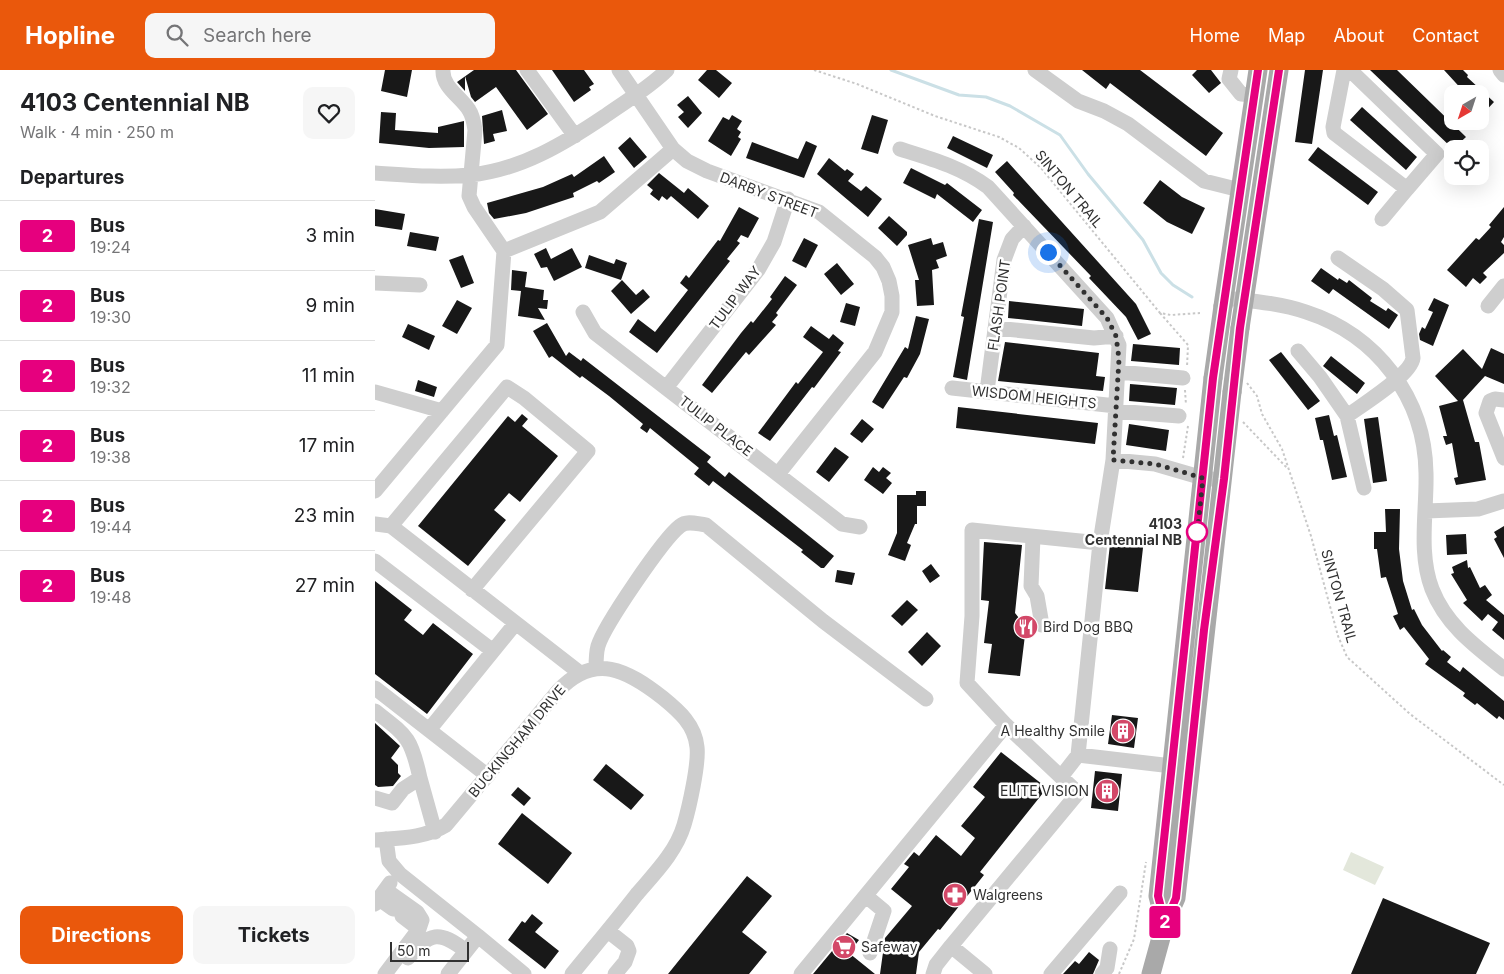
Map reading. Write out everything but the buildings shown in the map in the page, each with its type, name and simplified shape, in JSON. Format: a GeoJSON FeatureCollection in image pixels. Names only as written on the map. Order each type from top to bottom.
{"type":"FeatureCollection","features":[{"type":"Feature","properties":{"kind":"main road"},"geometry":{"type":"LineString","coordinates":[[1165,923],[1158,896],[1213,378],[1258,70]]}},
{"type":"Feature","properties":{"kind":"main road"},"geometry":{"type":"LineString","coordinates":[[1151,974],[1165,923],[1176,898],[1204,630],[1224,479],[1230,416],[1240,387],[1240,328],[1279,70]]}},
{"type":"Feature","properties":{"kind":"street"},"geometry":{"type":"LineString","coordinates":[[375,491],[497,346],[504,250],[473,207],[469,196],[472,175],[474,121],[470,112],[445,83],[443,70]]}},
{"type":"Feature","properties":{"kind":"street"},"geometry":{"type":"LineString","coordinates":[[527,70],[575,136]]}},
{"type":"Feature","properties":{"kind":"street","name":"DARBY STREET"},"geometry":{"type":"LineString","coordinates":[[619,70],[673,149],[687,161],[707,171],[788,199],[819,212],[875,257],[886,274],[892,296],[890,318],[875,352],[778,474]]}},
{"type":"Feature","properties":{"kind":"street"},"geometry":{"type":"LineString","coordinates":[[375,172],[428,177],[472,175],[528,159],[555,148],[575,136],[636,95],[667,70]]}},
{"type":"Feature","properties":{"kind":"street"},"geometry":{"type":"LineString","coordinates":[[1035,70],[1078,101],[1104,111],[1128,124],[1204,181],[1241,190]]}},
{"type":"Feature","properties":{"kind":"street"},"geometry":{"type":"LineString","coordinates":[[1231,70],[1229,79],[1241,94],[1254,95]]}},
{"type":"Feature","properties":{"kind":"street"},"geometry":{"type":"LineString","coordinates":[[1344,70],[1333,127],[1334,133],[1407,189]]}},
{"type":"Feature","properties":{"kind":"street"},"geometry":{"type":"LineString","coordinates":[[1349,70],[1437,154],[1382,219]]}},
{"type":"Feature","properties":{"kind":"street"},"geometry":{"type":"LineString","coordinates":[[1500,70],[1504,75]]}},
{"type":"Feature","properties":{"kind":"street"},"geometry":{"type":"LineString","coordinates":[[504,250],[600,212],[673,149]]}},
{"type":"Feature","properties":{"kind":"street"},"geometry":{"type":"LineString","coordinates":[[900,149],[946,163],[965,172],[988,187],[1107,318],[1119,345],[1113,460],[1100,543],[1078,755],[1061,777]]}},
{"type":"Feature","properties":{"kind":"street","name":"TULIP WAY"},"geometry":{"type":"LineString","coordinates":[[666,388],[758,270],[774,242],[788,199]]}},
{"type":"Feature","properties":{"kind":"street","name":"FLASH POINT"},"geometry":{"type":"LineString","coordinates":[[987,391],[1007,246],[1025,226]]}},
{"type":"Feature","properties":{"kind":"street"},"geometry":{"type":"LineString","coordinates":[[1338,258],[1383,289],[1407,310],[1413,358],[1413,363],[1398,378],[1347,416]]}},
{"type":"Feature","properties":{"kind":"street"},"geometry":{"type":"LineString","coordinates":[[375,283],[419,285]]}},
{"type":"Feature","properties":{"kind":"street"},"geometry":{"type":"LineString","coordinates":[[1488,306],[1504,286]]}},
{"type":"Feature","properties":{"kind":"street"},"geometry":{"type":"LineString","coordinates":[[1223,302],[1244,300],[1284,306],[1323,318],[1357,337],[1398,378],[1414,409],[1423,441],[1427,474],[1426,565],[1437,600],[1444,613],[1460,633],[1504,670]]}},
{"type":"Feature","properties":{"kind":"street","name":"TULIP PLACE"},"geometry":{"type":"LineString","coordinates":[[583,312],[595,333],[842,524],[860,527]]}},
{"type":"Feature","properties":{"kind":"street"},"geometry":{"type":"LineString","coordinates":[[995,328],[1093,338],[1116,336]]}},
{"type":"Feature","properties":{"kind":"street"},"geometry":{"type":"LineString","coordinates":[[1298,351],[1320,377],[1347,416],[1364,488]]}},
{"type":"Feature","properties":{"kind":"street"},"geometry":{"type":"LineString","coordinates":[[1118,372],[1183,378]]}},
{"type":"Feature","properties":{"kind":"street"},"geometry":{"type":"LineString","coordinates":[[391,526],[507,386],[524,398],[588,450],[473,590]]}},
{"type":"Feature","properties":{"kind":"street","name":"WISDOM HEIGHTS"},"geometry":{"type":"LineString","coordinates":[[952,388],[1179,416]]}},
{"type":"Feature","properties":{"kind":"street"},"geometry":{"type":"LineString","coordinates":[[375,392],[442,411]]}},
{"type":"Feature","properties":{"kind":"street"},"geometry":{"type":"LineString","coordinates":[[1504,400],[1495,399],[1486,407],[1487,419],[1499,433],[1504,458]]}},
{"type":"Feature","properties":{"kind":"street"},"geometry":{"type":"LineString","coordinates":[[1113,460],[1155,464],[1203,478],[1224,479]]}},
{"type":"Feature","properties":{"kind":"street"},"geometry":{"type":"LineString","coordinates":[[1426,511],[1479,509],[1504,501]]}},
{"type":"Feature","properties":{"kind":"street"},"geometry":{"type":"LineString","coordinates":[[596,669],[598,646],[612,620],[646,569],[680,526],[689,522],[706,525],[801,603],[926,699]]}},
{"type":"Feature","properties":{"kind":"street"},"geometry":{"type":"LineString","coordinates":[[375,524],[391,526],[580,673]]}},
{"type":"Feature","properties":{"kind":"street"},"geometry":{"type":"LineString","coordinates":[[933,974],[936,965],[951,946],[1078,794],[1005,725],[967,683],[972,616],[972,530],[1100,543]]}},
{"type":"Feature","properties":{"kind":"street"},"geometry":{"type":"LineString","coordinates":[[1033,536],[1031,586],[1037,596],[1042,625]]}},
{"type":"Feature","properties":{"kind":"street"},"geometry":{"type":"LineString","coordinates":[[375,561],[493,651]]}},
{"type":"Feature","properties":{"kind":"street"},"geometry":{"type":"LineString","coordinates":[[429,730],[515,624]]}},
{"type":"Feature","properties":{"kind":"street","name":"BUCKINGHAM DRIVE"},"geometry":{"type":"LineString","coordinates":[[435,832],[456,815],[558,691],[569,680],[580,673],[596,669],[617,670],[642,682],[686,718],[697,746],[697,761],[684,825],[678,840],[658,869],[572,974]]}},
{"type":"Feature","properties":{"kind":"street"},"geometry":{"type":"LineString","coordinates":[[375,688],[488,776]]}},
{"type":"Feature","properties":{"kind":"street"},"geometry":{"type":"LineString","coordinates":[[375,711],[401,732],[410,742],[435,832],[380,839],[389,861],[395,868],[524,974]]}},
{"type":"Feature","properties":{"kind":"street"},"geometry":{"type":"LineString","coordinates":[[801,974],[1005,725]]}},
{"type":"Feature","properties":{"kind":"street"},"geometry":{"type":"LineString","coordinates":[[1078,755],[1172,766]]}},
{"type":"Feature","properties":{"kind":"street"},"geometry":{"type":"LineString","coordinates":[[375,798],[392,802],[403,789],[420,778]]}},
{"type":"Feature","properties":{"kind":"street"},"geometry":{"type":"LineString","coordinates":[[380,897],[395,868]]}},
{"type":"Feature","properties":{"kind":"street"},"geometry":{"type":"LineString","coordinates":[[1051,974],[1120,893]]}},
{"type":"Feature","properties":{"kind":"street"},"geometry":{"type":"LineString","coordinates":[[865,896],[884,911],[870,953]]}},
{"type":"Feature","properties":{"kind":"street"},"geometry":{"type":"LineString","coordinates":[[380,897],[419,929]]}},
{"type":"Feature","properties":{"kind":"street"},"geometry":{"type":"LineString","coordinates":[[380,897],[417,912],[422,920],[419,929],[385,974]]}},
{"type":"Feature","properties":{"kind":"street"},"geometry":{"type":"LineString","coordinates":[[608,930],[627,946],[629,951],[625,962],[615,974]]}},
{"type":"Feature","properties":{"kind":"street"},"geometry":{"type":"LineString","coordinates":[[396,974],[418,946],[435,936],[446,937],[466,951]]}},
{"type":"Feature","properties":{"kind":"street"},"geometry":{"type":"LineString","coordinates":[[448,974],[478,936]]}},
{"type":"Feature","properties":{"kind":"street"},"geometry":{"type":"LineString","coordinates":[[951,946],[985,974]]}},
{"type":"Feature","properties":{"kind":"street"},"geometry":{"type":"LineString","coordinates":[[1102,974],[1107,968],[1111,949]]}},
{"type":"Feature","properties":{"kind":"path","name":"SINTON TRAIL"},"geometry":{"type":"LineString","coordinates":[[814,70],[857,84],[935,116],[999,137],[1019,148],[1041,168],[1160,313],[1171,315],[1200,312]]}},
{"type":"Feature","properties":{"kind":"path","name":"SINTON TRAIL"},"geometry":{"type":"LineString","coordinates":[[1240,387],[1257,396],[1261,414],[1281,449],[1311,536],[1338,636],[1347,657],[1410,714],[1504,785]]}},
{"type":"Feature","properties":{"kind":"path"},"geometry":{"type":"LineString","coordinates":[[1230,416],[1241,420],[1289,471]]}},
{"type":"Feature","properties":{"kind":"path"},"geometry":{"type":"LineString","coordinates":[[1119,974],[1134,939],[1147,855]]}},
{"type":"Feature","properties":{"kind":"shaded area"},"geometry":{"type":"Polygon","coordinates":[[[1351,852],[1384,867],[1375,885],[1343,870],[1351,852]]]}},
{"type":"Feature","properties":{"kind":"waterway"},"geometry":{"type":"LineString","coordinates":[[891,70],[959,95],[986,97],[1010,106],[1060,135],[1088,174],[1143,240],[1161,273],[1173,285],[1192,297]]}},
{"type":"Feature","properties":{"kind":"bus line","name":"2"},"geometry":{"type":"LineString","coordinates":[[1258,70],[1213,378],[1158,896],[1165,923],[1176,898],[1204,630],[1224,479],[1240,328],[1279,70]]}},
{"type":"Feature","properties":{"kind":"place","name":"4103 Centennial NB"},"geometry":{"type":"Point","coordinates":[1197,532]}},
{"type":"Feature","properties":{"kind":"place","name":"Bird Dog BBQ"},"geometry":{"type":"Point","coordinates":[1026,627]}},
{"type":"Feature","properties":{"kind":"place","name":"A Healthy Smile"},"geometry":{"type":"Point","coordinates":[1123,731]}},
{"type":"Feature","properties":{"kind":"place","name":"ELITE VISION"},"geometry":{"type":"Point","coordinates":[1107,791]}},
{"type":"Feature","properties":{"kind":"place","name":"Walgreens"},"geometry":{"type":"Point","coordinates":[955,895]}},
{"type":"Feature","properties":{"kind":"place","name":"Safeway"},"geometry":{"type":"Point","coordinates":[844,947]}},
{"type":"Feature","properties":{"kind":"route"},"geometry":{"type":"LineString","coordinates":[[1048,252],[1107,318],[1119,345],[1113,460],[1155,464],[1203,478],[1197,535],[1197,532]]}}]}
